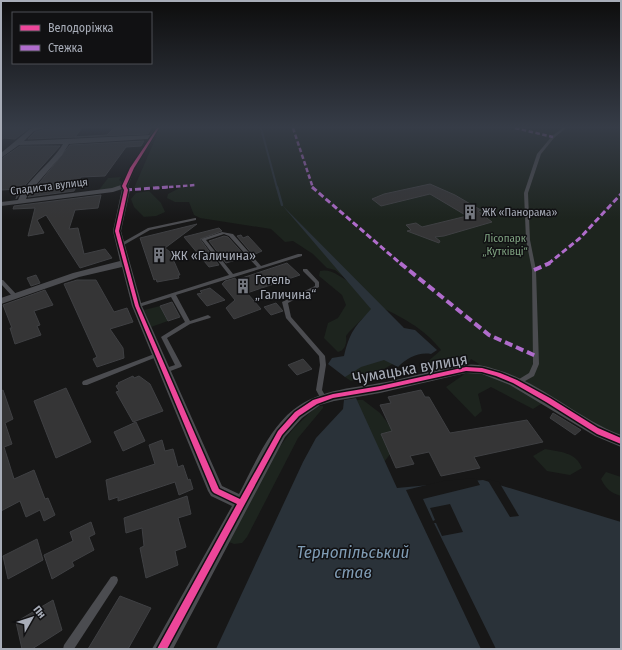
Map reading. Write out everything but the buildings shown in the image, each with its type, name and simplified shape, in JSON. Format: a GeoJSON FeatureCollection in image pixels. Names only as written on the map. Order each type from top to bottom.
{"type":"FeatureCollection","features":[{"type":"Feature","properties":{"kind":"street"},"geometry":{"type":"LineString","coordinates":[[22,200],[25,193],[56,158]]}},
{"type":"Feature","properties":{"kind":"street"},"geometry":{"type":"LineString","coordinates":[[138,158],[124,186],[126,190],[117,231],[137,306],[216,491],[242,503]]}},
{"type":"Feature","properties":{"kind":"street","name":"Спадиста вулиця"},"geometry":{"type":"LineString","coordinates":[[1,204],[22,200],[113,190],[124,186]]}},
{"type":"Feature","properties":{"kind":"street"},"geometry":{"type":"LineString","coordinates":[[1,301],[76,275],[125,263]]}},
{"type":"Feature","properties":{"kind":"street","name":"Чумацька вулиця"},"geometry":{"type":"LineString","coordinates":[[162,649],[280,433],[297,414],[316,402],[357,390],[380,388],[459,371],[477,369],[503,376],[518,383],[594,430],[621,441]]}},
{"type":"Feature","properties":{"kind":"lane"},"geometry":{"type":"LineString","coordinates":[[518,383],[532,374],[536,364],[534,270],[528,240],[526,193],[538,158]]}},
{"type":"Feature","properties":{"kind":"lane"},"geometry":{"type":"LineString","coordinates":[[120,245],[149,229],[195,219]]}},
{"type":"Feature","properties":{"kind":"lane"},"geometry":{"type":"LineString","coordinates":[[232,276],[203,239],[224,233],[231,235],[260,268]]}},
{"type":"Feature","properties":{"kind":"lane"},"geometry":{"type":"LineString","coordinates":[[137,306],[300,255]]}},
{"type":"Feature","properties":{"kind":"lane"},"geometry":{"type":"LineString","coordinates":[[305,270],[317,283],[317,287],[285,302],[288,317],[322,356],[323,365],[319,390],[329,397]]}},
{"type":"Feature","properties":{"kind":"lane"},"geometry":{"type":"LineString","coordinates":[[1,281],[15,296]]}},
{"type":"Feature","properties":{"kind":"lane"},"geometry":{"type":"LineString","coordinates":[[173,295],[188,323]]}},
{"type":"Feature","properties":{"kind":"lane"},"geometry":{"type":"LineString","coordinates":[[165,372],[179,366],[164,337],[188,323],[208,317]]}},
{"type":"Feature","properties":{"kind":"lane"},"geometry":{"type":"LineString","coordinates":[[85,384],[157,354]]}},
{"type":"Feature","properties":{"kind":"lane"},"geometry":{"type":"LineString","coordinates":[[68,649],[114,580]]}},
{"type":"Feature","properties":{"kind":"green space","name":"Лісопарк „Кутківці“"},"geometry":{"type":"Polygon","coordinates":[[[147,158],[621,158],[621,438],[602,429],[552,397],[533,409],[491,387],[478,394],[482,411],[475,417],[446,387],[479,364],[471,359],[467,366],[439,371],[426,363],[441,350],[434,342],[411,323],[376,305],[349,332],[346,336],[346,344],[344,348],[338,352],[324,338],[328,323],[338,318],[346,305],[342,295],[319,276],[320,271],[324,270],[336,274],[351,283],[335,270],[327,268],[313,254],[293,241],[285,242],[271,229],[200,218],[194,215],[189,202],[175,202],[167,198],[168,194],[185,185],[134,188],[147,158]]]}},
{"type":"Feature","properties":{"kind":"green space"},"geometry":{"type":"Polygon","coordinates":[[[121,177],[119,180],[123,183],[118,187],[99,190],[108,178],[121,177]]]}},
{"type":"Feature","properties":{"kind":"green space"},"geometry":{"type":"Polygon","coordinates":[[[149,191],[161,203],[165,212],[156,216],[144,217],[134,207],[131,199],[136,193],[149,191]]]}},
{"type":"Feature","properties":{"kind":"green space"},"geometry":{"type":"Polygon","coordinates":[[[160,306],[168,321],[151,327],[144,310],[160,306]]]}},
{"type":"Feature","properties":{"kind":"green space"},"geometry":{"type":"Polygon","coordinates":[[[382,355],[398,361],[382,370],[376,379],[351,381],[345,377],[347,372],[382,355]]]}},
{"type":"Feature","properties":{"kind":"green space"},"geometry":{"type":"Polygon","coordinates":[[[353,400],[363,400],[380,413],[393,430],[391,453],[384,462],[353,400]]]}},
{"type":"Feature","properties":{"kind":"green space"},"geometry":{"type":"Polygon","coordinates":[[[317,406],[323,406],[323,408],[298,438],[247,537],[242,543],[234,544],[229,542],[275,453],[293,429],[317,406]]]}},
{"type":"Feature","properties":{"kind":"green space"},"geometry":{"type":"Polygon","coordinates":[[[545,449],[562,452],[572,456],[582,468],[570,475],[547,471],[533,456],[545,449]]]}},
{"type":"Feature","properties":{"kind":"green space"},"geometry":{"type":"Polygon","coordinates":[[[606,472],[621,477],[621,496],[609,490],[601,479],[606,472]]]}},
{"type":"Feature","properties":{"kind":"water"},"geometry":{"type":"Polygon","coordinates":[[[282,205],[404,328],[415,330],[437,350],[431,354],[413,356],[398,367],[384,360],[361,367],[345,377],[328,364],[332,358],[344,356],[351,335],[361,320],[371,309],[282,205]]]}},
{"type":"Feature","properties":{"kind":"water","name":"Тернопільський став"},"geometry":{"type":"Polygon","coordinates":[[[356,398],[397,488],[483,480],[621,522],[621,649],[216,649],[303,462],[316,438],[343,409],[344,400],[356,398]]]}},
{"type":"Feature","properties":{"kind":"pier"},"geometry":{"type":"Polygon","coordinates":[[[476,478],[480,485],[423,499],[433,521],[435,520],[430,508],[450,504],[463,532],[442,536],[436,523],[434,523],[496,649],[481,649],[406,490],[443,481],[476,478]]]}},
{"type":"Feature","properties":{"kind":"pier"},"geometry":{"type":"Polygon","coordinates":[[[487,479],[499,482],[519,516],[510,517],[487,479]]]}},
{"type":"Feature","properties":{"kind":"waterway"},"geometry":{"type":"LineString","coordinates":[[269,158],[277,188]]}},
{"type":"Feature","properties":{"kind":"waterway"},"geometry":{"type":"LineString","coordinates":[[277,187],[282,205]]}},
{"type":"Feature","properties":{"kind":"marked path"},"geometry":{"type":"LineString","coordinates":[[303,158],[312,187],[403,266],[489,335],[536,356]]}},
{"type":"Feature","properties":{"kind":"marked path"},"geometry":{"type":"LineString","coordinates":[[126,190],[196,185]]}},
{"type":"Feature","properties":{"kind":"marked path"},"geometry":{"type":"LineString","coordinates":[[534,270],[556,259],[568,249],[592,226],[621,194]]}},
{"type":"Feature","properties":{"kind":"cycle path"},"geometry":{"type":"LineString","coordinates":[[138,158],[124,186],[126,190],[117,231],[137,306],[216,491],[242,503]]}},
{"type":"Feature","properties":{"kind":"cycle path"},"geometry":{"type":"LineString","coordinates":[[162,649],[280,433],[297,414],[315,402],[333,396],[380,388],[466,369],[482,370],[498,375],[531,390],[599,432],[621,441]]}},
{"type":"Feature","properties":{"kind":"place","name":"ЖК «Панорама»"},"geometry":{"type":"Point","coordinates":[470,212]}},
{"type":"Feature","properties":{"kind":"place","name":"ЖК «Галичина»"},"geometry":{"type":"Point","coordinates":[159,255]}},
{"type":"Feature","properties":{"kind":"place","name":"Готель „Галичина“"},"geometry":{"type":"Point","coordinates":[243,286]}}]}
